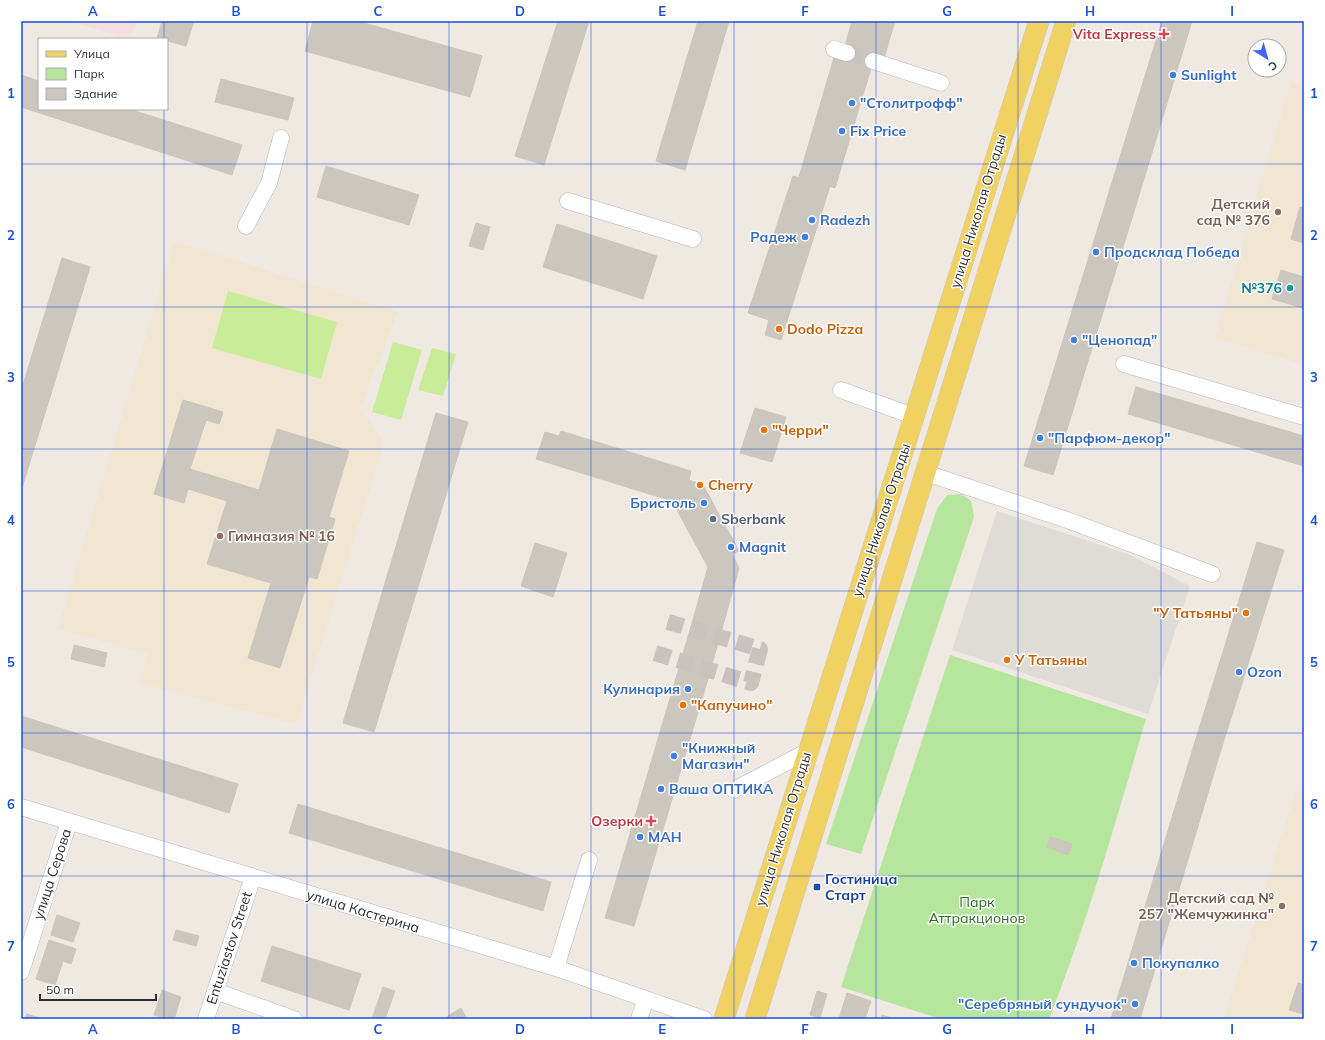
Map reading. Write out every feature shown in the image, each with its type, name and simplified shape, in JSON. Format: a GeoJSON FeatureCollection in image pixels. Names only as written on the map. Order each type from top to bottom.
{"type":"FeatureCollection","features":[{"type":"Feature","properties":{"kind":"main road","name":"улица Николая Отрады"},"geometry":{"type":"LineString","coordinates":[[724,1019],[913,416],[1039,21]]}},
{"type":"Feature","properties":{"kind":"main road","name":"улица Николая Отрады"},"geometry":{"type":"LineString","coordinates":[[755,1019],[1066,21]]}},
{"type":"Feature","properties":{"kind":"street"},"geometry":{"type":"LineString","coordinates":[[873,61],[941,83]]}},
{"type":"Feature","properties":{"kind":"street"},"geometry":{"type":"LineString","coordinates":[[246,226],[269,183],[281,138]]}},
{"type":"Feature","properties":{"kind":"street"},"geometry":{"type":"LineString","coordinates":[[568,201],[693,239]]}},
{"type":"Feature","properties":{"kind":"street"},"geometry":{"type":"LineString","coordinates":[[1124,364],[1304,417]]}},
{"type":"Feature","properties":{"kind":"street"},"geometry":{"type":"LineString","coordinates":[[841,390],[913,416]]}},
{"type":"Feature","properties":{"kind":"street"},"geometry":{"type":"LineString","coordinates":[[926,472],[1070,521],[1212,574]]}},
{"type":"Feature","properties":{"kind":"street"},"geometry":{"type":"LineString","coordinates":[[734,790],[808,751]]}},
{"type":"Feature","properties":{"kind":"street","name":"улица Кастерина"},"geometry":{"type":"LineString","coordinates":[[21,807],[556,968],[704,1019]]}},
{"type":"Feature","properties":{"kind":"street","name":"улица Серова"},"geometry":{"type":"LineString","coordinates":[[21,972],[69,822]]}},
{"type":"Feature","properties":{"kind":"street"},"geometry":{"type":"LineString","coordinates":[[556,968],[589,860]]}},
{"type":"Feature","properties":{"kind":"street","name":"Entuziastov Street"},"geometry":{"type":"LineString","coordinates":[[206,1019],[253,877]]}},
{"type":"Feature","properties":{"kind":"street"},"geometry":{"type":"LineString","coordinates":[[215,991],[294,1019]]}},
{"type":"Feature","properties":{"kind":"street"},"geometry":{"type":"LineString","coordinates":[[639,1019],[646,998]]}},
{"type":"Feature","properties":{"kind":"shaded area"},"geometry":{"type":"Polygon","coordinates":[[[69,21],[137,21],[130,38],[69,21]]]}},
{"type":"Feature","properties":{"kind":"shaded area","name":"Детский сад № 376"},"geometry":{"type":"Polygon","coordinates":[[[1291,82],[1304,86],[1304,365],[1215,338],[1291,82]]]}},
{"type":"Feature","properties":{"kind":"shaded area","name":"Гимназия № 16"},"geometry":{"type":"Polygon","coordinates":[[[175,241],[398,312],[360,408],[384,443],[296,724],[140,683],[148,654],[58,629],[175,241]]]}},
{"type":"Feature","properties":{"kind":"shaded area"},"geometry":{"type":"Polygon","coordinates":[[[997,511],[1128,554],[1190,586],[1148,714],[952,650],[997,511]]]}},
{"type":"Feature","properties":{"kind":"shaded area","name":"Детский сад № 257 \"Жемчужинка\""},"geometry":{"type":"Polygon","coordinates":[[[1296,791],[1304,793],[1304,1019],[1224,1019],[1296,791]]]}},
{"type":"Feature","properties":{"kind":"green space"},"geometry":{"type":"Polygon","coordinates":[[[228,291],[337,322],[321,379],[212,348],[228,291]]]}},
{"type":"Feature","properties":{"kind":"green space"},"geometry":{"type":"Polygon","coordinates":[[[393,342],[422,350],[401,420],[372,412],[393,342]]]}},
{"type":"Feature","properties":{"kind":"green space"},"geometry":{"type":"Polygon","coordinates":[[[432,348],[456,354],[443,396],[418,390],[432,348]]]}},
{"type":"Feature","properties":{"kind":"green space"},"geometry":{"type":"Polygon","coordinates":[[[961,494],[971,501],[974,517],[861,854],[826,844],[937,509],[947,495],[961,494]]]}},
{"type":"Feature","properties":{"kind":"green space","name":"Парк Аттракционов"},"geometry":{"type":"Polygon","coordinates":[[[950,655],[1146,719],[1089,908],[1049,1019],[940,1019],[841,987],[950,655]]]}},
{"type":"Feature","properties":{"kind":"building"},"geometry":{"type":"Polygon","coordinates":[[[162,21],[194,21],[186,46],[168,41],[168,38],[157,38],[162,21]]]}},
{"type":"Feature","properties":{"kind":"building"},"geometry":{"type":"Polygon","coordinates":[[[313,21],[357,21],[482,56],[470,97],[305,51],[313,21]]]}},
{"type":"Feature","properties":{"kind":"building"},"geometry":{"type":"Polygon","coordinates":[[[558,21],[589,21],[544,165],[515,156],[558,21]]]}},
{"type":"Feature","properties":{"kind":"building"},"geometry":{"type":"Polygon","coordinates":[[[698,21],[729,21],[685,170],[656,161],[698,21]]]}},
{"type":"Feature","properties":{"kind":"building"},"geometry":{"type":"Polygon","coordinates":[[[852,21],[895,21],[884,58],[845,46],[852,21]]]}},
{"type":"Feature","properties":{"kind":"building"},"geometry":{"type":"Polygon","coordinates":[[[1162,21],[1192,21],[1147,169],[1119,160],[1162,21]]]}},
{"type":"Feature","properties":{"kind":"building"},"geometry":{"type":"Polygon","coordinates":[[[849,48],[875,55],[835,188],[799,177],[835,54],[849,48]]]}},
{"type":"Feature","properties":{"kind":"building"},"geometry":{"type":"Polygon","coordinates":[[[21,75],[38,81],[38,110],[132,110],[242,145],[232,175],[21,107],[21,75]]]}},
{"type":"Feature","properties":{"kind":"building"},"geometry":{"type":"Polygon","coordinates":[[[221,79],[294,98],[288,120],[215,102],[221,79]]]}},
{"type":"Feature","properties":{"kind":"building"},"geometry":{"type":"Polygon","coordinates":[[[1119,160],[1147,169],[1053,475],[1024,466],[1119,160]]]}},
{"type":"Feature","properties":{"kind":"building"},"geometry":{"type":"Polygon","coordinates":[[[326,166],[419,195],[409,225],[317,197],[326,166]]]}},
{"type":"Feature","properties":{"kind":"building"},"geometry":{"type":"Polygon","coordinates":[[[793,176],[830,186],[781,340],[765,335],[769,320],[748,313],[793,176]]]}},
{"type":"Feature","properties":{"kind":"building","name":"№376"},"geometry":{"type":"Polygon","coordinates":[[[1300,207],[1304,208],[1304,243],[1291,239],[1300,207]]]}},
{"type":"Feature","properties":{"kind":"building"},"geometry":{"type":"Polygon","coordinates":[[[476,223],[490,227],[483,250],[469,246],[476,223]]]}},
{"type":"Feature","properties":{"kind":"building"},"geometry":{"type":"Polygon","coordinates":[[[557,224],[657,256],[643,299],[543,267],[557,224]]]}},
{"type":"Feature","properties":{"kind":"building"},"geometry":{"type":"Polygon","coordinates":[[[62,258],[90,267],[21,491],[21,391],[62,258]]]}},
{"type":"Feature","properties":{"kind":"building","name":"№376"},"geometry":{"type":"Polygon","coordinates":[[[1281,270],[1304,277],[1304,308],[1272,299],[1281,270]]]}},
{"type":"Feature","properties":{"kind":"building"},"geometry":{"type":"Polygon","coordinates":[[[1136,387],[1304,436],[1304,466],[1128,414],[1136,387]]]}},
{"type":"Feature","properties":{"kind":"building"},"geometry":{"type":"Polygon","coordinates":[[[183,400],[223,412],[219,424],[206,420],[190,469],[259,490],[277,429],[349,451],[329,517],[335,519],[317,579],[309,577],[280,668],[248,658],[271,583],[207,564],[227,501],[188,489],[184,503],[154,494],[183,400]]]}},
{"type":"Feature","properties":{"kind":"building"},"geometry":{"type":"Polygon","coordinates":[[[755,408],[786,417],[772,462],[740,453],[755,408]]]}},
{"type":"Feature","properties":{"kind":"building"},"geometry":{"type":"Polygon","coordinates":[[[436,413],[468,422],[374,732],[343,723],[436,413]]]}},
{"type":"Feature","properties":{"kind":"building"},"geometry":{"type":"Polygon","coordinates":[[[561,431],[691,471],[689,480],[703,485],[739,551],[732,554],[739,568],[708,679],[679,668],[708,567],[672,501],[536,459],[545,432],[559,436],[561,431]]]}},
{"type":"Feature","properties":{"kind":"building"},"geometry":{"type":"Polygon","coordinates":[[[1257,542],[1284,550],[1220,753],[1194,745],[1257,542]]]}},
{"type":"Feature","properties":{"kind":"building"},"geometry":{"type":"Polygon","coordinates":[[[535,543],[567,553],[553,597],[521,586],[535,543]]]}},
{"type":"Feature","properties":{"kind":"building"},"geometry":{"type":"Polygon","coordinates":[[[74,645],[107,653],[104,667],[71,659],[74,645]]]}},
{"type":"Feature","properties":{"kind":"building"},"geometry":{"type":"Polygon","coordinates":[[[679,668],[708,679],[634,926],[605,918],[679,668]]]}},
{"type":"Feature","properties":{"kind":"building"},"geometry":{"type":"Polygon","coordinates":[[[21,716],[238,784],[229,813],[21,747],[21,716]]]}},
{"type":"Feature","properties":{"kind":"building"},"geometry":{"type":"Polygon","coordinates":[[[1194,745],[1220,753],[1140,1019],[1111,1019],[1194,745]]]}},
{"type":"Feature","properties":{"kind":"building"},"geometry":{"type":"Polygon","coordinates":[[[298,804],[551,882],[543,911],[289,833],[298,804]]]}},
{"type":"Feature","properties":{"kind":"building"},"geometry":{"type":"Polygon","coordinates":[[[1050,837],[1072,844],[1068,855],[1047,847],[1050,837]]]}},
{"type":"Feature","properties":{"kind":"building"},"geometry":{"type":"Polygon","coordinates":[[[57,915],[80,923],[73,942],[51,935],[57,915]]]}},
{"type":"Feature","properties":{"kind":"building"},"geometry":{"type":"Polygon","coordinates":[[[176,930],[199,936],[196,946],[173,940],[176,930]]]}},
{"type":"Feature","properties":{"kind":"building"},"geometry":{"type":"Polygon","coordinates":[[[49,940],[76,949],[71,964],[63,961],[55,985],[36,979],[49,940]]]}},
{"type":"Feature","properties":{"kind":"building"},"geometry":{"type":"Polygon","coordinates":[[[272,946],[361,974],[349,1010],[261,981],[272,946]]]}},
{"type":"Feature","properties":{"kind":"building"},"geometry":{"type":"Polygon","coordinates":[[[1298,983],[1304,985],[1304,1014],[1289,1010],[1298,983]]]}},
{"type":"Feature","properties":{"kind":"building"},"geometry":{"type":"Polygon","coordinates":[[[383,987],[395,991],[385,1019],[372,1019],[383,987]]]}},
{"type":"Feature","properties":{"kind":"building"},"geometry":{"type":"Polygon","coordinates":[[[162,990],[181,997],[174,1019],[167,1019],[154,1015],[162,990]]]}},
{"type":"Feature","properties":{"kind":"building"},"geometry":{"type":"Polygon","coordinates":[[[817,991],[827,994],[820,1018],[810,1015],[817,991]]]}},
{"type":"Feature","properties":{"kind":"building"},"geometry":{"type":"Polygon","coordinates":[[[847,993],[871,1001],[865,1019],[839,1019],[847,993]]]}},
{"type":"Feature","properties":{"kind":"building"},"geometry":{"type":"Polygon","coordinates":[[[461,1008],[467,1019],[445,1018],[461,1008]]]}},
{"type":"Feature","properties":{"kind":"building"},"geometry":{"type":"Polygon","coordinates":[[[27,1014],[43,1019],[25,1019],[27,1014]]]}},
{"type":"Feature","properties":{"kind":"building"},"geometry":{"type":"Polygon","coordinates":[[[882,1015],[895,1019],[881,1019],[882,1015]]]}},
{"type":"Feature","properties":{"kind":"tunnel"},"geometry":{"type":"LineString","coordinates":[[847,53],[873,61]]}},
{"type":"Feature","properties":{"kind":"tunnel"},"geometry":{"type":"LineString","coordinates":[[655,653],[751,683],[760,649],[665,621]]}},
{"type":"Feature","properties":{"kind":"place","name":"Vita Express"},"geometry":{"type":"Point","coordinates":[1164,34]}},
{"type":"Feature","properties":{"kind":"place","name":"Sunlight"},"geometry":{"type":"Point","coordinates":[1173,75]}},
{"type":"Feature","properties":{"kind":"place","name":"\"Столитрофф\""},"geometry":{"type":"Point","coordinates":[852,103]}},
{"type":"Feature","properties":{"kind":"place","name":"Fix Price"},"geometry":{"type":"Point","coordinates":[842,131]}},
{"type":"Feature","properties":{"kind":"place","name":"Детский сад № 376"},"geometry":{"type":"Point","coordinates":[1278,212]}},
{"type":"Feature","properties":{"kind":"place","name":"Radezh"},"geometry":{"type":"Point","coordinates":[812,220]}},
{"type":"Feature","properties":{"kind":"place","name":"Радеж"},"geometry":{"type":"Point","coordinates":[805,237]}},
{"type":"Feature","properties":{"kind":"place","name":"Продсклад Победа"},"geometry":{"type":"Point","coordinates":[1096,252]}},
{"type":"Feature","properties":{"kind":"place","name":"№376"},"geometry":{"type":"Point","coordinates":[1290,288]}},
{"type":"Feature","properties":{"kind":"place","name":"Dodo Pizza"},"geometry":{"type":"Point","coordinates":[779,329]}},
{"type":"Feature","properties":{"kind":"place","name":"\"Ценопад\""},"geometry":{"type":"Point","coordinates":[1074,340]}},
{"type":"Feature","properties":{"kind":"place","name":"\"Черри\""},"geometry":{"type":"Point","coordinates":[764,430]}},
{"type":"Feature","properties":{"kind":"place","name":"\"Парфюм-декор\""},"geometry":{"type":"Point","coordinates":[1040,438]}},
{"type":"Feature","properties":{"kind":"place","name":"Cherry"},"geometry":{"type":"Point","coordinates":[700,485]}},
{"type":"Feature","properties":{"kind":"place","name":"Бристоль"},"geometry":{"type":"Point","coordinates":[704,503]}},
{"type":"Feature","properties":{"kind":"place","name":"Sberbank"},"geometry":{"type":"Point","coordinates":[713,519]}},
{"type":"Feature","properties":{"kind":"place","name":"Гимназия № 16"},"geometry":{"type":"Point","coordinates":[220,536]}},
{"type":"Feature","properties":{"kind":"place","name":"Magnit"},"geometry":{"type":"Point","coordinates":[731,547]}},
{"type":"Feature","properties":{"kind":"place","name":"\"У Татьяны\""},"geometry":{"type":"Point","coordinates":[1246,613]}},
{"type":"Feature","properties":{"kind":"place","name":"У Татьяны"},"geometry":{"type":"Point","coordinates":[1007,660]}},
{"type":"Feature","properties":{"kind":"place","name":"Ozon"},"geometry":{"type":"Point","coordinates":[1239,672]}},
{"type":"Feature","properties":{"kind":"place","name":"Кулинария"},"geometry":{"type":"Point","coordinates":[688,689]}},
{"type":"Feature","properties":{"kind":"place","name":"\"Капучино\""},"geometry":{"type":"Point","coordinates":[683,705]}},
{"type":"Feature","properties":{"kind":"place","name":"\"Книжный Магазин\""},"geometry":{"type":"Point","coordinates":[674,756]}},
{"type":"Feature","properties":{"kind":"place","name":"Ваша ОПТИКА"},"geometry":{"type":"Point","coordinates":[661,789]}},
{"type":"Feature","properties":{"kind":"place","name":"Озерки"},"geometry":{"type":"Point","coordinates":[651,821]}},
{"type":"Feature","properties":{"kind":"place","name":"МАН"},"geometry":{"type":"Point","coordinates":[640,837]}},
{"type":"Feature","properties":{"kind":"place","name":"Гостиница Старт"},"geometry":{"type":"Point","coordinates":[817,887]}},
{"type":"Feature","properties":{"kind":"place","name":"Детский сад № 257 \"Жемчужинка\""},"geometry":{"type":"Point","coordinates":[1282,906]}},
{"type":"Feature","properties":{"kind":"place","name":"Покупалко"},"geometry":{"type":"Point","coordinates":[1134,963]}},
{"type":"Feature","properties":{"kind":"place","name":"\"Серебряный сундучок\""},"geometry":{"type":"Point","coordinates":[1135,1004]}}]}
